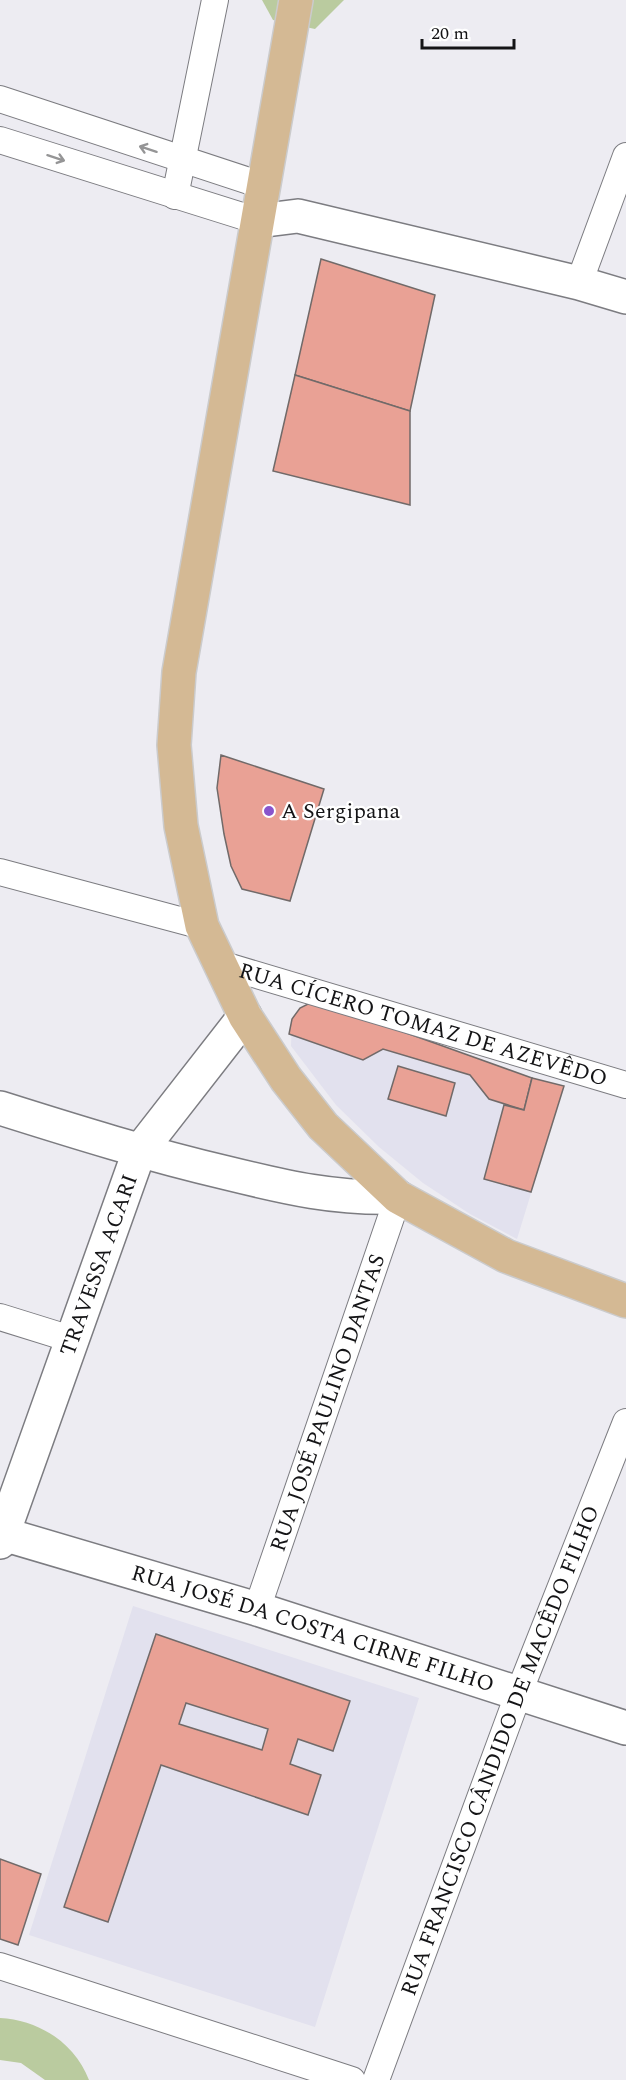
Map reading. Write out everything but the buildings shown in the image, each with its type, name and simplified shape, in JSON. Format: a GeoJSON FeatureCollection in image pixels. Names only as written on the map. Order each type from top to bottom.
{"type":"FeatureCollection","features":[{"type":"Feature","properties":{"kind":"main road"},"geometry":{"type":"LineString","coordinates":[[296,0],[179,672],[174,745],[181,826],[202,926],[245,1016],[286,1079],[323,1126],[398,1197],[506,1256],[626,1301]]}},
{"type":"Feature","properties":{"kind":"street"},"geometry":{"type":"LineString","coordinates":[[175,196],[215,0]]}},
{"type":"Feature","properties":{"kind":"street"},"geometry":{"type":"LineString","coordinates":[[0,99],[264,186],[297,216]]}},
{"type":"Feature","properties":{"kind":"street"},"geometry":{"type":"LineString","coordinates":[[0,140],[258,221],[297,216],[579,283],[626,297]]}},
{"type":"Feature","properties":{"kind":"street"},"geometry":{"type":"LineString","coordinates":[[579,283],[626,156]]}},
{"type":"Feature","properties":{"kind":"street"},"geometry":{"type":"LineString","coordinates":[[0,872],[202,926]]}},
{"type":"Feature","properties":{"kind":"street","name":"RUA CÍCERO TOMAZ DE AZEVÊDO"},"geometry":{"type":"LineString","coordinates":[[220,964],[626,1085]]}},
{"type":"Feature","properties":{"kind":"street","name":"TRAVESSA ACARI"},"geometry":{"type":"LineString","coordinates":[[1,1536],[74,1340],[139,1152],[245,1016]]}},
{"type":"Feature","properties":{"kind":"street"},"geometry":{"type":"LineString","coordinates":[[0,1108],[139,1152],[312,1193],[355,1198],[398,1197]]}},
{"type":"Feature","properties":{"kind":"street","name":"RUA JOSÉ PAULINO DANTAS"},"geometry":{"type":"LineString","coordinates":[[257,1609],[398,1197]]}},
{"type":"Feature","properties":{"kind":"street"},"geometry":{"type":"LineString","coordinates":[[0,1317],[74,1340]]}},
{"type":"Feature","properties":{"kind":"street","name":"RUA FRANCISCO CÂNDIDO DE MACÊDO FILHO"},"geometry":{"type":"LineString","coordinates":[[376,2080],[518,1695],[626,1422]]}},
{"type":"Feature","properties":{"kind":"street","name":"RUA JOSÉ DA COSTA CIRNE FILHO"},"geometry":{"type":"LineString","coordinates":[[1,1536],[257,1609],[626,1728]]}},
{"type":"Feature","properties":{"kind":"street"},"geometry":{"type":"LineString","coordinates":[[0,1965],[75,1992],[352,2080]]}},
{"type":"Feature","properties":{"kind":"shaded area"},"geometry":{"type":"Polygon","coordinates":[[[312,1002],[320,1002],[532,1078],[564,1086],[517,1239],[470,1214],[423,1183],[379,1147],[336,1105],[291,1046],[292,1019],[300,1008],[312,1002]]]}},
{"type":"Feature","properties":{"kind":"shaded area"},"geometry":{"type":"Polygon","coordinates":[[[133,1606],[419,1698],[315,2027],[29,1935],[133,1606]]]}},
{"type":"Feature","properties":{"kind":"green space"},"geometry":{"type":"Polygon","coordinates":[[[262,0],[344,0],[315,29],[273,20],[262,0]]]}},
{"type":"Feature","properties":{"kind":"green space"},"geometry":{"type":"Polygon","coordinates":[[[0,2018],[28,2023],[54,2036],[75,2055],[89,2080],[45,2080],[21,2063],[0,2060],[0,2018]]]}},
{"type":"Feature","properties":{"kind":"place","name":"A Sergipana"},"geometry":{"type":"Point","coordinates":[269,811]}}]}
